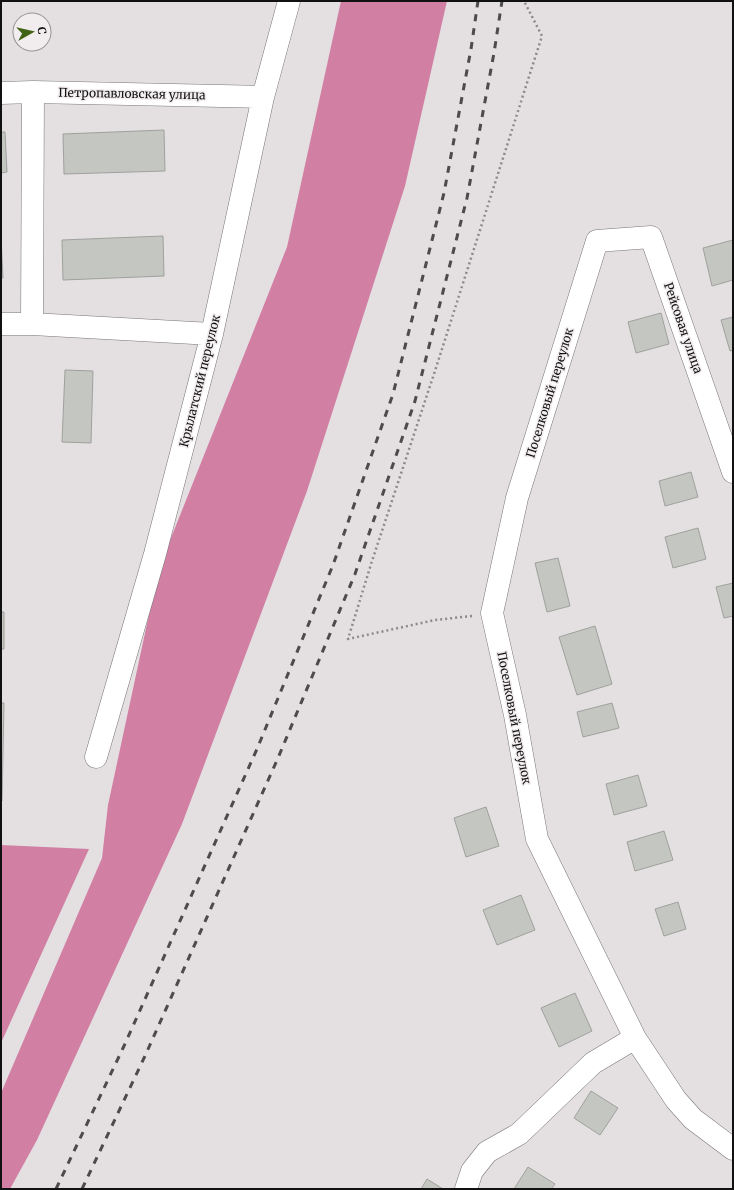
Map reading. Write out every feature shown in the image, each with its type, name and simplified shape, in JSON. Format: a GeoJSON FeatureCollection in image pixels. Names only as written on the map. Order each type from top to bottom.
{"type":"FeatureCollection","features":[{"type":"Feature","properties":{"kind":"street","name":"Крылатский переулок"},"geometry":{"type":"LineString","coordinates":[[96,758],[155,554],[212,334],[263,97],[289,1]]}},
{"type":"Feature","properties":{"kind":"street","name":"Петропавловская улица"},"geometry":{"type":"LineString","coordinates":[[1,93],[33,92],[263,97]]}},
{"type":"Feature","properties":{"kind":"street"},"geometry":{"type":"LineString","coordinates":[[32,324],[33,92]]}},
{"type":"Feature","properties":{"kind":"street","name":"Рейсовая улица"},"geometry":{"type":"LineString","coordinates":[[597,241],[651,236],[733,472]]}},
{"type":"Feature","properties":{"kind":"street","name":"Поселковый переулок"},"geometry":{"type":"LineString","coordinates":[[597,241],[517,498],[492,614],[515,715],[537,840],[635,1038],[676,1100],[693,1120],[733,1149]]}},
{"type":"Feature","properties":{"kind":"street"},"geometry":{"type":"LineString","coordinates":[[1,324],[32,324],[212,334]]}},
{"type":"Feature","properties":{"kind":"street"},"geometry":{"type":"LineString","coordinates":[[466,1189],[472,1171],[486,1152],[520,1134],[593,1063],[635,1038]]}},
{"type":"Feature","properties":{"kind":"path"},"geometry":{"type":"LineString","coordinates":[[492,614],[435,620],[348,639],[542,36],[524,1]]}},
{"type":"Feature","properties":{"kind":"shaded area"},"geometry":{"type":"Polygon","coordinates":[[[341,1],[447,1],[405,186],[307,491],[182,824],[37,1140],[10,1189],[1,1189],[1,1093],[102,858],[108,805],[159,568],[287,247],[341,1]]]}},
{"type":"Feature","properties":{"kind":"shaded area"},"geometry":{"type":"Polygon","coordinates":[[[1,845],[89,849],[1,1043],[1,845]]]}},
{"type":"Feature","properties":{"kind":"building"},"geometry":{"type":"Polygon","coordinates":[[[164,130],[165,171],[64,174],[63,134],[164,130]]]}},
{"type":"Feature","properties":{"kind":"building"},"geometry":{"type":"Polygon","coordinates":[[[1,132],[5,132],[7,172],[1,173],[1,132]]]}},
{"type":"Feature","properties":{"kind":"building"},"geometry":{"type":"Polygon","coordinates":[[[163,236],[164,276],[63,280],[62,240],[163,236]]]}},
{"type":"Feature","properties":{"kind":"building"},"geometry":{"type":"Polygon","coordinates":[[[1,237],[3,278],[1,278],[1,237]]]}},
{"type":"Feature","properties":{"kind":"building"},"geometry":{"type":"Polygon","coordinates":[[[733,240],[733,280],[712,286],[703,248],[733,240]]]}},
{"type":"Feature","properties":{"kind":"building"},"geometry":{"type":"Polygon","coordinates":[[[661,313],[669,344],[636,353],[628,322],[661,313]]]}},
{"type":"Feature","properties":{"kind":"building"},"geometry":{"type":"Polygon","coordinates":[[[733,317],[733,350],[730,351],[721,320],[733,317]]]}},
{"type":"Feature","properties":{"kind":"building"},"geometry":{"type":"Polygon","coordinates":[[[65,370],[93,371],[91,443],[62,442],[65,370]]]}},
{"type":"Feature","properties":{"kind":"building"},"geometry":{"type":"Polygon","coordinates":[[[691,472],[698,497],[665,506],[659,481],[691,472]]]}},
{"type":"Feature","properties":{"kind":"building"},"geometry":{"type":"Polygon","coordinates":[[[698,528],[706,559],[673,568],[665,537],[698,528]]]}},
{"type":"Feature","properties":{"kind":"building"},"geometry":{"type":"Polygon","coordinates":[[[558,558],[570,606],[547,612],[535,563],[558,558]]]}},
{"type":"Feature","properties":{"kind":"building"},"geometry":{"type":"Polygon","coordinates":[[[733,583],[733,616],[724,618],[716,587],[733,583]]]}},
{"type":"Feature","properties":{"kind":"building"},"geometry":{"type":"Polygon","coordinates":[[[1,612],[4,612],[4,649],[1,649],[1,612]]]}},
{"type":"Feature","properties":{"kind":"building"},"geometry":{"type":"Polygon","coordinates":[[[595,626],[612,684],[577,695],[559,637],[595,626]]]}},
{"type":"Feature","properties":{"kind":"building"},"geometry":{"type":"Polygon","coordinates":[[[1,703],[4,703],[2,801],[1,801],[1,703]]]}},
{"type":"Feature","properties":{"kind":"building"},"geometry":{"type":"Polygon","coordinates":[[[612,703],[619,728],[583,737],[577,712],[612,703]]]}},
{"type":"Feature","properties":{"kind":"building"},"geometry":{"type":"Polygon","coordinates":[[[638,775],[647,806],[614,815],[606,784],[638,775]]]}},
{"type":"Feature","properties":{"kind":"building"},"geometry":{"type":"Polygon","coordinates":[[[486,807],[499,846],[466,857],[454,818],[486,807]]]}},
{"type":"Feature","properties":{"kind":"building"},"geometry":{"type":"Polygon","coordinates":[[[664,831],[673,860],[635,871],[627,842],[664,831]]]}},
{"type":"Feature","properties":{"kind":"building"},"geometry":{"type":"Polygon","coordinates":[[[521,895],[535,930],[497,945],[483,910],[521,895]]]}},
{"type":"Feature","properties":{"kind":"building"},"geometry":{"type":"Polygon","coordinates":[[[678,902],[686,929],[664,936],[655,909],[678,902]]]}},
{"type":"Feature","properties":{"kind":"building"},"geometry":{"type":"Polygon","coordinates":[[[575,993],[592,1031],[559,1047],[541,1008],[575,993]]]}},
{"type":"Feature","properties":{"kind":"building"},"geometry":{"type":"Polygon","coordinates":[[[591,1091],[618,1108],[600,1135],[574,1118],[591,1091]]]}},
{"type":"Feature","properties":{"kind":"building"},"geometry":{"type":"Polygon","coordinates":[[[528,1167],[555,1184],[551,1189],[514,1189],[528,1167]]]}},
{"type":"Feature","properties":{"kind":"building"},"geometry":{"type":"Polygon","coordinates":[[[427,1179],[443,1189],[421,1189],[427,1179]]]}},
{"type":"Feature","properties":{"kind":"railway"},"geometry":{"type":"LineString","coordinates":[[56,1189],[124,1046],[257,749],[333,565],[393,394],[444,193],[471,49],[478,1]]}},
{"type":"Feature","properties":{"kind":"railway"},"geometry":{"type":"LineString","coordinates":[[82,1189],[145,1056],[278,758],[355,574],[415,401],[467,198],[494,53],[502,1]]}}]}
